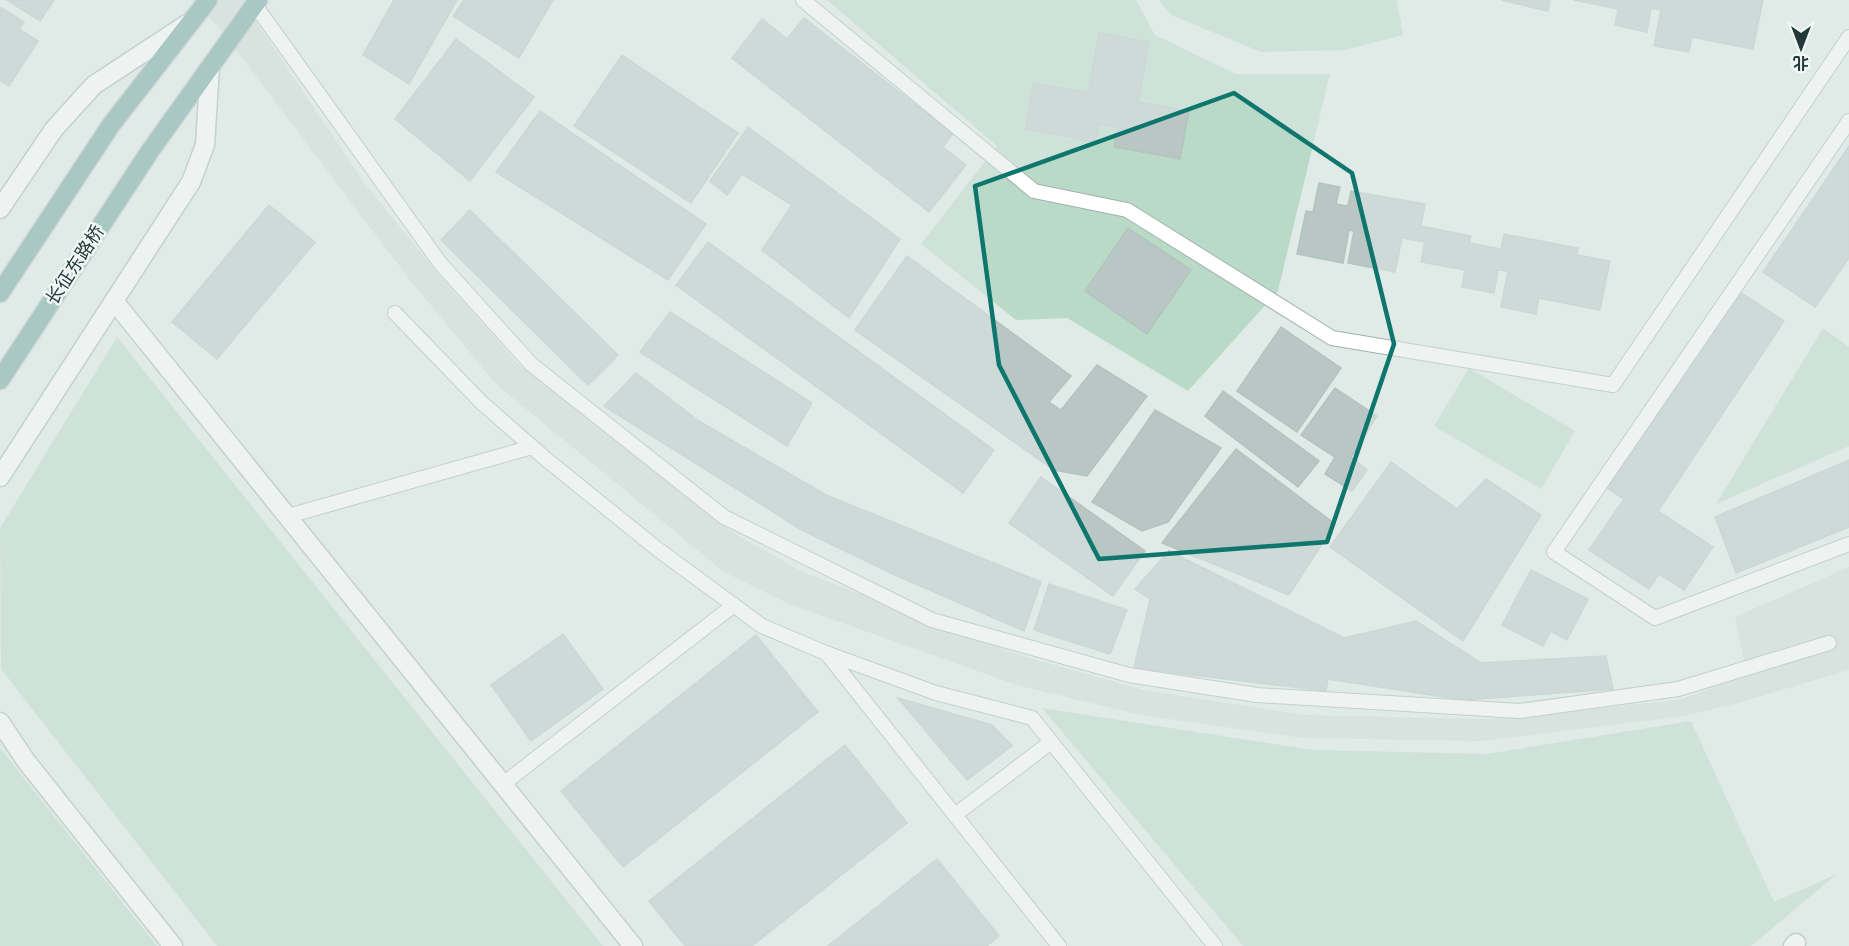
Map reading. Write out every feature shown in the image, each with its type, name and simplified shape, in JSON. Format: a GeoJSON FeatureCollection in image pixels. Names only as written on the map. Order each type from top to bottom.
{"type":"FeatureCollection","features":[{"type":"Feature","properties":{"kind":"main road"},"geometry":{"type":"LineString","coordinates":[[0,293],[111,125],[208,0]]}},
{"type":"Feature","properties":{"kind":"main road","name":"长征东路桥"},"geometry":{"type":"LineString","coordinates":[[0,380],[150,151],[256,2]]}},
{"type":"Feature","properties":{"kind":"street"},"geometry":{"type":"LineString","coordinates":[[0,209],[54,129],[94,86],[191,22]]}},
{"type":"Feature","properties":{"kind":"street"},"geometry":{"type":"LineString","coordinates":[[0,477],[191,182],[204,145],[210,68]]}},
{"type":"Feature","properties":{"kind":"street"},"geometry":{"type":"LineString","coordinates":[[114,301],[633,946]]}},
{"type":"Feature","properties":{"kind":"street"},"geometry":{"type":"LineString","coordinates":[[0,722],[26,761],[173,946]]}},
{"type":"Feature","properties":{"kind":"lane"},"geometry":{"type":"LineString","coordinates":[[803,0],[1034,191],[1127,210],[1332,338],[1612,385],[1849,37]]}},
{"type":"Feature","properties":{"kind":"lane"},"geometry":{"type":"LineString","coordinates":[[256,2],[440,263],[531,364],[724,517],[932,620],[1129,675],[1257,695],[1520,711],[1678,689],[1829,644]]}},
{"type":"Feature","properties":{"kind":"lane"},"geometry":{"type":"LineString","coordinates":[[1849,121],[1554,552],[1655,618],[1849,544]]}},
{"type":"Feature","properties":{"kind":"lane"},"geometry":{"type":"LineString","coordinates":[[395,313],[481,402],[532,447],[656,548],[762,626],[826,653],[936,693],[1032,718],[1215,946]]}},
{"type":"Feature","properties":{"kind":"lane"},"geometry":{"type":"LineString","coordinates":[[288,516],[532,447]]}},
{"type":"Feature","properties":{"kind":"lane"},"geometry":{"type":"LineString","coordinates":[[503,784],[734,605]]}},
{"type":"Feature","properties":{"kind":"lane"},"geometry":{"type":"LineString","coordinates":[[826,653],[1059,946]]}},
{"type":"Feature","properties":{"kind":"lane"},"geometry":{"type":"LineString","coordinates":[[955,815],[1051,742]]}},
{"type":"Feature","properties":{"kind":"highlighted area"},"geometry":{"type":"Polygon","coordinates":[[[1234,93],[1352,173],[1394,344],[1327,542],[1099,559],[999,365],[975,186],[1234,93]]]}},
{"type":"Feature","properties":{"kind":"shaded area"},"geometry":{"type":"Polygon","coordinates":[[[191,0],[250,0],[257,23],[366,185],[434,269],[518,364],[730,531],[803,572],[1022,656],[1144,690],[1305,715],[1486,719],[1679,700],[1747,675],[1735,617],[1849,567],[1849,670],[1731,705],[1682,716],[1481,741],[1303,738],[1140,715],[1017,685],[789,604],[724,572],[496,384],[410,280],[220,29],[191,0]]]}},
{"type":"Feature","properties":{"kind":"green space"},"geometry":{"type":"Polygon","coordinates":[[[827,0],[1136,0],[1155,35],[1236,74],[1330,74],[1278,291],[1188,391],[1067,318],[1016,320],[921,244],[997,146],[827,0]]]}},
{"type":"Feature","properties":{"kind":"green space"},"geometry":{"type":"Polygon","coordinates":[[[1159,0],[1397,0],[1403,35],[1345,50],[1261,52],[1171,15],[1159,0]]]}},
{"type":"Feature","properties":{"kind":"green space"},"geometry":{"type":"Polygon","coordinates":[[[1823,328],[1849,347],[1849,446],[1716,504],[1823,328]]]}},
{"type":"Feature","properties":{"kind":"green space"},"geometry":{"type":"Polygon","coordinates":[[[117,337],[603,946],[217,946],[1,669],[0,528],[117,337]]]}},
{"type":"Feature","properties":{"kind":"green space"},"geometry":{"type":"Polygon","coordinates":[[[1469,368],[1575,431],[1541,489],[1434,426],[1469,368]]]}},
{"type":"Feature","properties":{"kind":"green space"},"geometry":{"type":"Polygon","coordinates":[[[1042,708],[1313,750],[1487,754],[1691,721],[1774,902],[1837,874],[1751,946],[1243,946],[1042,708]]]}},
{"type":"Feature","properties":{"kind":"green space"},"geometry":{"type":"Polygon","coordinates":[[[0,748],[157,946],[0,946],[0,748]]]}},
{"type":"Feature","properties":{"kind":"building"},"geometry":{"type":"Polygon","coordinates":[[[7,0],[54,0],[40,21],[7,0]]]}},
{"type":"Feature","properties":{"kind":"building"},"geometry":{"type":"Polygon","coordinates":[[[394,0],[457,0],[409,84],[363,55],[394,0]]]}},
{"type":"Feature","properties":{"kind":"building"},"geometry":{"type":"Polygon","coordinates":[[[464,0],[553,0],[519,58],[453,16],[464,0]]]}},
{"type":"Feature","properties":{"kind":"building"},"geometry":{"type":"Polygon","coordinates":[[[1501,0],[1550,0],[1548,11],[1501,0]]]}},
{"type":"Feature","properties":{"kind":"building"},"geometry":{"type":"Polygon","coordinates":[[[1574,0],[1763,0],[1753,49],[1692,37],[1689,52],[1654,46],[1661,10],[1651,8],[1647,32],[1615,25],[1618,9],[1574,0]]]}},
{"type":"Feature","properties":{"kind":"building"},"geometry":{"type":"Polygon","coordinates":[[[0,7],[24,22],[19,29],[38,41],[9,86],[0,81],[0,7]]]}},
{"type":"Feature","properties":{"kind":"building"},"geometry":{"type":"Polygon","coordinates":[[[804,18],[953,134],[943,147],[966,165],[929,212],[732,58],[762,19],[787,39],[804,18]]]}},
{"type":"Feature","properties":{"kind":"building"},"geometry":{"type":"Polygon","coordinates":[[[1099,33],[1149,42],[1138,102],[1189,111],[1180,159],[1114,147],[1118,127],[1099,124],[1096,142],[1025,129],[1034,83],[1088,93],[1099,33]]]}},
{"type":"Feature","properties":{"kind":"building"},"geometry":{"type":"Polygon","coordinates":[[[456,39],[534,97],[470,181],[395,119],[456,39]]]}},
{"type":"Feature","properties":{"kind":"building"},"geometry":{"type":"Polygon","coordinates":[[[622,55],[738,133],[691,203],[574,126],[622,55]]]}},
{"type":"Feature","properties":{"kind":"building"},"geometry":{"type":"Polygon","coordinates":[[[540,111],[706,224],[668,280],[496,172],[540,111]]]}},
{"type":"Feature","properties":{"kind":"building"},"geometry":{"type":"Polygon","coordinates":[[[748,127],[900,239],[849,318],[762,250],[792,205],[742,174],[727,195],[710,181],[748,127]]]}},
{"type":"Feature","properties":{"kind":"building"},"geometry":{"type":"Polygon","coordinates":[[[1849,146],[1849,258],[1815,307],[1763,272],[1849,146]]]}},
{"type":"Feature","properties":{"kind":"building"},"geometry":{"type":"Polygon","coordinates":[[[1319,183],[1340,187],[1336,204],[1348,206],[1351,191],[1425,204],[1421,226],[1471,236],[1469,243],[1501,249],[1504,234],[1578,248],[1577,255],[1610,261],[1600,310],[1539,298],[1536,314],[1501,307],[1508,271],[1498,270],[1494,293],[1462,287],[1465,270],[1421,262],[1425,242],[1402,238],[1395,272],[1348,263],[1354,231],[1349,230],[1343,263],[1297,254],[1306,211],[1313,212],[1319,183]]]}},
{"type":"Feature","properties":{"kind":"building"},"geometry":{"type":"Polygon","coordinates":[[[269,205],[315,242],[217,359],[172,322],[269,205]]]}},
{"type":"Feature","properties":{"kind":"building"},"geometry":{"type":"Polygon","coordinates":[[[470,210],[618,355],[588,385],[441,240],[470,210]]]}},
{"type":"Feature","properties":{"kind":"building"},"geometry":{"type":"Polygon","coordinates":[[[1128,228],[1191,270],[1147,334],[1085,291],[1128,228]]]}},
{"type":"Feature","properties":{"kind":"building"},"geometry":{"type":"Polygon","coordinates":[[[708,242],[994,450],[963,493],[676,285],[708,242]]]}},
{"type":"Feature","properties":{"kind":"building"},"geometry":{"type":"Polygon","coordinates":[[[907,256],[1071,376],[1049,402],[1061,410],[1097,365],[1147,396],[1087,476],[1054,470],[855,330],[907,256]]]}},
{"type":"Feature","properties":{"kind":"building"},"geometry":{"type":"Polygon","coordinates":[[[1738,291],[1784,321],[1658,511],[1713,547],[1684,590],[1659,574],[1649,589],[1589,550],[1624,499],[1607,488],[1738,291]]]}},
{"type":"Feature","properties":{"kind":"building"},"geometry":{"type":"Polygon","coordinates":[[[670,312],[812,403],[787,446],[640,352],[670,312]]]}},
{"type":"Feature","properties":{"kind":"building"},"geometry":{"type":"Polygon","coordinates":[[[1281,327],[1341,368],[1297,432],[1237,391],[1281,327]]]}},
{"type":"Feature","properties":{"kind":"building"},"geometry":{"type":"Polygon","coordinates":[[[636,373],[699,421],[826,495],[1041,582],[1024,631],[895,575],[802,530],[604,406],[636,373]]]}},
{"type":"Feature","properties":{"kind":"building"},"geometry":{"type":"Polygon","coordinates":[[[1335,388],[1377,416],[1351,457],[1367,470],[1352,491],[1325,474],[1335,457],[1301,435],[1335,388]]]}},
{"type":"Feature","properties":{"kind":"building"},"geometry":{"type":"Polygon","coordinates":[[[1223,391],[1319,461],[1298,487],[1205,416],[1223,391]]]}},
{"type":"Feature","properties":{"kind":"building"},"geometry":{"type":"Polygon","coordinates":[[[1155,410],[1221,448],[1168,522],[1142,531],[1092,502],[1155,410]]]}},
{"type":"Feature","properties":{"kind":"building"},"geometry":{"type":"Polygon","coordinates":[[[1236,449],[1335,524],[1289,595],[1162,543],[1236,449]]]}},
{"type":"Feature","properties":{"kind":"building"},"geometry":{"type":"Polygon","coordinates":[[[1849,460],[1849,527],[1736,573],[1715,517],[1849,460]]]}},
{"type":"Feature","properties":{"kind":"building"},"geometry":{"type":"Polygon","coordinates":[[[1391,462],[1457,509],[1486,479],[1541,515],[1463,641],[1330,547],[1391,462]]]}},
{"type":"Feature","properties":{"kind":"building"},"geometry":{"type":"Polygon","coordinates":[[[1041,477],[1145,551],[1113,596],[1009,523],[1041,477]]]}},
{"type":"Feature","properties":{"kind":"building"},"geometry":{"type":"Polygon","coordinates":[[[1169,551],[1344,638],[1416,621],[1481,663],[1606,656],[1613,689],[1463,700],[1328,679],[1326,691],[1134,668],[1150,599],[1135,589],[1169,551]]]}},
{"type":"Feature","properties":{"kind":"building"},"geometry":{"type":"Polygon","coordinates":[[[1531,570],[1588,599],[1567,640],[1551,631],[1543,646],[1502,625],[1531,570]]]}},
{"type":"Feature","properties":{"kind":"building"},"geometry":{"type":"Polygon","coordinates":[[[1049,584],[1127,610],[1110,654],[1034,630],[1049,584]]]}},
{"type":"Feature","properties":{"kind":"building"},"geometry":{"type":"Polygon","coordinates":[[[563,634],[603,689],[531,741],[491,685],[563,634]]]}},
{"type":"Feature","properties":{"kind":"building"},"geometry":{"type":"Polygon","coordinates":[[[756,635],[818,712],[623,867],[561,791],[756,635]]]}},
{"type":"Feature","properties":{"kind":"building"},"geometry":{"type":"Polygon","coordinates":[[[898,698],[992,725],[1012,746],[967,780],[898,698]]]}},
{"type":"Feature","properties":{"kind":"building"},"geometry":{"type":"Polygon","coordinates":[[[845,745],[907,823],[752,946],[685,946],[649,901],[845,745]]]}},
{"type":"Feature","properties":{"kind":"building"},"geometry":{"type":"Polygon","coordinates":[[[937,859],[999,936],[987,946],[828,946],[937,859]]]}}]}
